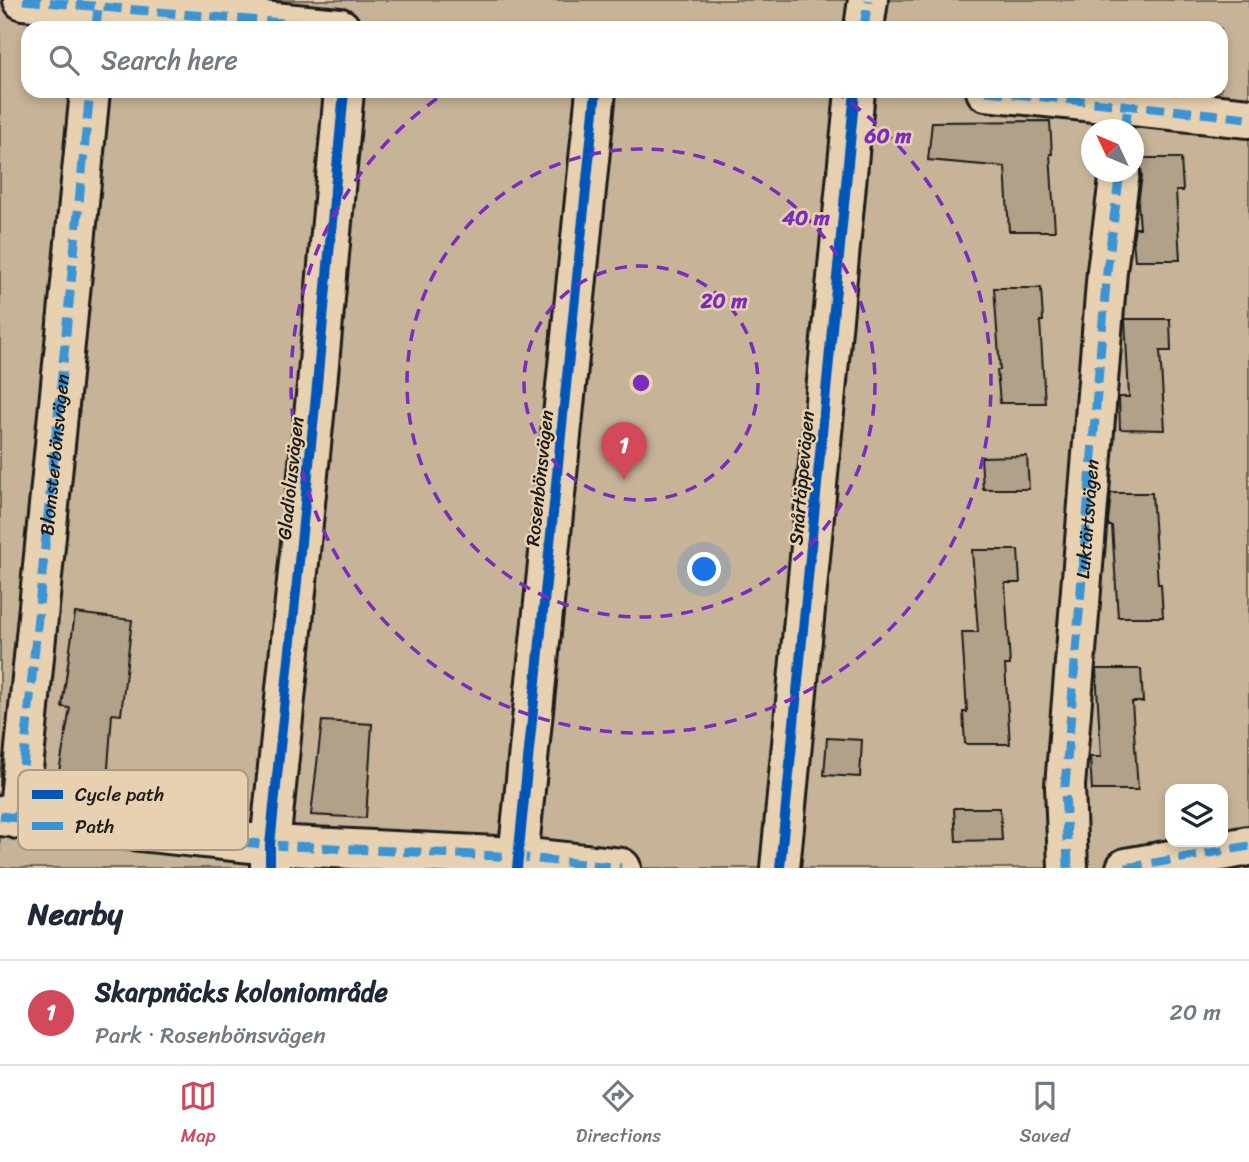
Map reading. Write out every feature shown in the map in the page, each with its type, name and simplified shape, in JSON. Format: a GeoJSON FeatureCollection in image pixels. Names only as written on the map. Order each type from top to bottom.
{"type":"FeatureCollection","features":[{"type":"Feature","properties":{"kind":"street"},"geometry":{"type":"LineString","coordinates":[[23,0],[97,17],[185,21]]}},
{"type":"Feature","properties":{"kind":"street"},"geometry":{"type":"LineString","coordinates":[[865,21],[868,0]]}},
{"type":"Feature","properties":{"kind":"street","name":"Blomsterbönsvägen"},"geometry":{"type":"LineString","coordinates":[[9,818],[89,98]]}},
{"type":"Feature","properties":{"kind":"street","name":"Gladiolusvägen"},"geometry":{"type":"LineString","coordinates":[[270,857],[343,98]]}},
{"type":"Feature","properties":{"kind":"street","name":"Rosenbönsvägen"},"geometry":{"type":"LineString","coordinates":[[517,863],[595,98]]}},
{"type":"Feature","properties":{"kind":"street","name":"Snårtäppevägen"},"geometry":{"type":"LineString","coordinates":[[780,868],[854,98]]}},
{"type":"Feature","properties":{"kind":"street"},"geometry":{"type":"LineString","coordinates":[[1024,98],[1126,117],[1249,118]]}},
{"type":"Feature","properties":{"kind":"street","name":"Luktärtsvägen"},"geometry":{"type":"LineString","coordinates":[[1068,868],[1065,786],[1107,271],[1119,182]]}},
{"type":"Feature","properties":{"kind":"street"},"geometry":{"type":"LineString","coordinates":[[1126,868],[1249,846]]}},
{"type":"Feature","properties":{"kind":"street"},"geometry":{"type":"LineString","coordinates":[[223,850],[270,857],[621,868]]}},
{"type":"Feature","properties":{"kind":"shaded area"},"geometry":{"type":"Polygon","coordinates":[[[0,0],[1249,0],[1249,868],[0,868],[0,0]]]}},
{"type":"Feature","properties":{"kind":"building"},"geometry":{"type":"Polygon","coordinates":[[[1050,121],[1055,231],[1009,231],[1005,167],[928,160],[932,122],[1050,121]]]}},
{"type":"Feature","properties":{"kind":"building"},"geometry":{"type":"Polygon","coordinates":[[[1144,158],[1181,158],[1183,191],[1176,191],[1180,260],[1135,260],[1133,239],[1135,228],[1140,228],[1138,203],[1141,182],[1144,182],[1144,158]]]}},
{"type":"Feature","properties":{"kind":"building"},"geometry":{"type":"Polygon","coordinates":[[[994,288],[1041,288],[1043,321],[1040,321],[1045,403],[1000,403],[994,288]]]}},
{"type":"Feature","properties":{"kind":"building"},"geometry":{"type":"Polygon","coordinates":[[[1125,319],[1170,319],[1171,351],[1160,351],[1165,430],[1120,429],[1119,397],[1129,397],[1125,319]]]}},
{"type":"Feature","properties":{"kind":"building"},"geometry":{"type":"Polygon","coordinates":[[[1027,456],[1029,489],[983,489],[981,457],[1027,456]]]}},
{"type":"Feature","properties":{"kind":"building"},"geometry":{"type":"Polygon","coordinates":[[[1111,493],[1152,493],[1163,617],[1118,617],[1112,526],[1109,526],[1108,522],[1111,493]]]}},
{"type":"Feature","properties":{"kind":"building"},"geometry":{"type":"Polygon","coordinates":[[[972,550],[1018,550],[1020,583],[1005,583],[1010,665],[1005,665],[1010,744],[965,744],[963,712],[967,712],[962,632],[978,632],[972,550]]]}},
{"type":"Feature","properties":{"kind":"building"},"geometry":{"type":"Polygon","coordinates":[[[75,613],[132,620],[121,715],[112,714],[108,770],[59,770],[70,708],[62,707],[75,613]]]}},
{"type":"Feature","properties":{"kind":"building"},"geometry":{"type":"Polygon","coordinates":[[[1096,669],[1141,669],[1143,702],[1132,702],[1138,790],[1092,790],[1090,757],[1101,757],[1096,669]]]}},
{"type":"Feature","properties":{"kind":"building"},"geometry":{"type":"Polygon","coordinates":[[[322,721],[372,724],[366,818],[311,815],[322,721]]]}},
{"type":"Feature","properties":{"kind":"building"},"geometry":{"type":"Polygon","coordinates":[[[827,738],[862,740],[860,777],[824,775],[827,738]]]}},
{"type":"Feature","properties":{"kind":"building"},"geometry":{"type":"Polygon","coordinates":[[[954,808],[1000,808],[1002,840],[956,841],[954,808]]]}},
{"type":"Feature","properties":{"kind":"marked path"},"geometry":{"type":"LineString","coordinates":[[23,0],[261,21]]}},
{"type":"Feature","properties":{"kind":"marked path"},"geometry":{"type":"LineString","coordinates":[[865,21],[868,0]]}},
{"type":"Feature","properties":{"kind":"marked path"},"geometry":{"type":"LineString","coordinates":[[97,21],[98,6]]}},
{"type":"Feature","properties":{"kind":"marked path"},"geometry":{"type":"LineString","coordinates":[[23,770],[89,98]]}},
{"type":"Feature","properties":{"kind":"marked path"},"geometry":{"type":"LineString","coordinates":[[1054,98],[1249,118]]}},
{"type":"Feature","properties":{"kind":"marked path"},"geometry":{"type":"LineString","coordinates":[[1126,119],[1128,105]]}},
{"type":"Feature","properties":{"kind":"marked path"},"geometry":{"type":"LineString","coordinates":[[1068,868],[1065,786],[1107,271],[1119,182]]}},
{"type":"Feature","properties":{"kind":"marked path"},"geometry":{"type":"LineString","coordinates":[[0,816],[18,818]]}},
{"type":"Feature","properties":{"kind":"marked path"},"geometry":{"type":"LineString","coordinates":[[248,843],[518,857],[621,868]]}},
{"type":"Feature","properties":{"kind":"marked path"},"geometry":{"type":"LineString","coordinates":[[1126,868],[1249,846]]}},
{"type":"Feature","properties":{"kind":"cycle path"},"geometry":{"type":"LineString","coordinates":[[270,868],[270,845],[343,98]]}},
{"type":"Feature","properties":{"kind":"cycle path"},"geometry":{"type":"LineString","coordinates":[[517,868],[595,98]]}},
{"type":"Feature","properties":{"kind":"cycle path"},"geometry":{"type":"LineString","coordinates":[[780,868],[854,98]]}},
{"type":"Feature","properties":{"kind":"place","name":"Skarpnäcks koloniområde"},"geometry":{"type":"Point","coordinates":[624,480]}}]}
